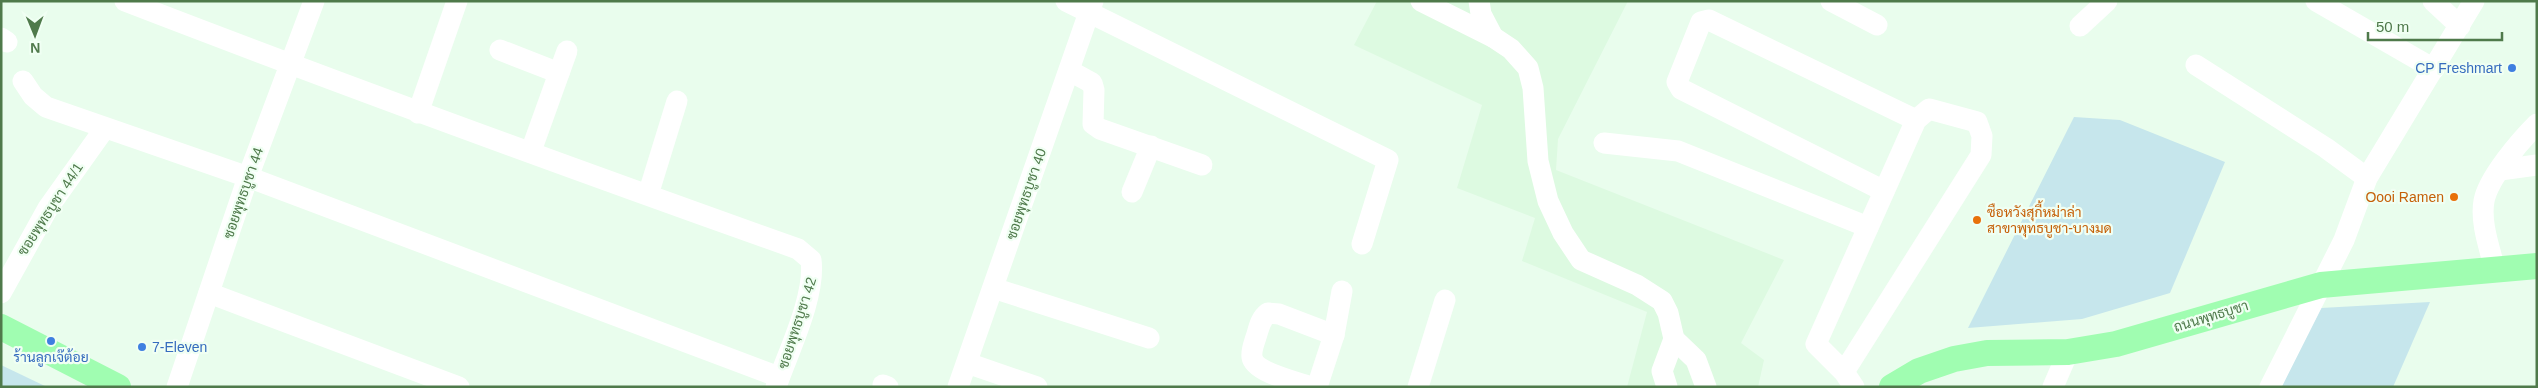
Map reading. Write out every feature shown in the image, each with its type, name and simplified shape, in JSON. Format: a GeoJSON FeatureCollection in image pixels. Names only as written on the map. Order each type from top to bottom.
{"type":"FeatureCollection","features":[{"type":"Feature","properties":{"kind":"main road","name":"ถนนพุทธบูชา"},"geometry":{"type":"LineString","coordinates":[[1892,387],[1919,371],[1954,359],[1987,353],[2068,352],[2116,344],[2321,285],[2537,266]]}},
{"type":"Feature","properties":{"kind":"main road"},"geometry":{"type":"LineString","coordinates":[[1,327],[118,387]]}},
{"type":"Feature","properties":{"kind":"street"},"geometry":{"type":"LineString","coordinates":[[125,1],[290,62],[418,113],[531,151],[648,195],[677,101]]}},
{"type":"Feature","properties":{"kind":"street","name":"ซอยพุทธบูชา 44"},"geometry":{"type":"LineString","coordinates":[[177,387],[248,177],[314,1]]}},
{"type":"Feature","properties":{"kind":"street"},"geometry":{"type":"LineString","coordinates":[[418,113],[457,1]]}},
{"type":"Feature","properties":{"kind":"street"},"geometry":{"type":"LineString","coordinates":[[1066,1],[1092,7],[1388,160],[1362,244]]}},
{"type":"Feature","properties":{"kind":"street"},"geometry":{"type":"LineString","coordinates":[[1421,1],[1493,37],[1511,49],[1528,68],[1533,88],[1538,160],[1548,201],[1562,234],[1582,260],[1638,286],[1662,301],[1668,313],[1674,339],[1696,360],[1706,387]]}},
{"type":"Feature","properties":{"kind":"street"},"geometry":{"type":"LineString","coordinates":[[1479,1],[1481,14],[1493,37]]}},
{"type":"Feature","properties":{"kind":"street"},"geometry":{"type":"LineString","coordinates":[[1830,1],[1877,25]]}},
{"type":"Feature","properties":{"kind":"street"},"geometry":{"type":"LineString","coordinates":[[2080,26],[2107,1]]}},
{"type":"Feature","properties":{"kind":"street"},"geometry":{"type":"LineString","coordinates":[[2316,1],[2434,69]]}},
{"type":"Feature","properties":{"kind":"street"},"geometry":{"type":"LineString","coordinates":[[2433,1],[2460,26]]}},
{"type":"Feature","properties":{"kind":"street"},"geometry":{"type":"LineString","coordinates":[[2270,387],[2344,240],[2367,178],[2474,1]]}},
{"type":"Feature","properties":{"kind":"street","name":"ซอยพุทธบูชา 40"},"geometry":{"type":"LineString","coordinates":[[958,387],[1092,7]]}},
{"type":"Feature","properties":{"kind":"street"},"geometry":{"type":"LineString","coordinates":[[1884,191],[1681,89],[1677,82],[1701,22],[1709,20],[1916,120]]}},
{"type":"Feature","properties":{"kind":"street"},"geometry":{"type":"LineString","coordinates":[[500,50],[559,73]]}},
{"type":"Feature","properties":{"kind":"street"},"geometry":{"type":"LineString","coordinates":[[531,151],[567,51]]}},
{"type":"Feature","properties":{"kind":"street"},"geometry":{"type":"LineString","coordinates":[[2196,65],[2326,148],[2367,178]]}},
{"type":"Feature","properties":{"kind":"street"},"geometry":{"type":"LineString","coordinates":[[1070,71],[1092,83],[1094,90],[1093,124],[1202,165]]}},
{"type":"Feature","properties":{"kind":"street"},"geometry":{"type":"LineString","coordinates":[[22,81],[33,96],[46,107],[248,177],[778,382]]}},
{"type":"Feature","properties":{"kind":"street"},"geometry":{"type":"LineString","coordinates":[[1929,109],[1977,122],[1982,136],[1981,155],[1849,380],[1816,344],[1884,191],[1916,120],[1929,109]]}},
{"type":"Feature","properties":{"kind":"street"},"geometry":{"type":"LineString","coordinates":[[2495,270],[2484,222],[2484,201],[2500,170],[2537,124]]}},
{"type":"Feature","properties":{"kind":"street","name":"ซอยพุทธบูชา 44/1"},"geometry":{"type":"LineString","coordinates":[[1,293],[48,208],[105,128]]}},
{"type":"Feature","properties":{"kind":"street"},"geometry":{"type":"LineString","coordinates":[[1604,143],[1678,151],[1868,227]]}},
{"type":"Feature","properties":{"kind":"street"},"geometry":{"type":"LineString","coordinates":[[1132,192],[1151,146]]}},
{"type":"Feature","properties":{"kind":"street"},"geometry":{"type":"LineString","coordinates":[[2500,170],[2537,165]]}},
{"type":"Feature","properties":{"kind":"street","name":"ซอยพุทธบูชา 42"},"geometry":{"type":"LineString","coordinates":[[648,195],[798,249],[811,260],[813,274],[798,328],[778,382]]}},
{"type":"Feature","properties":{"kind":"street"},"geometry":{"type":"LineString","coordinates":[[993,288],[1149,338]]}},
{"type":"Feature","properties":{"kind":"street"},"geometry":{"type":"LineString","coordinates":[[1317,387],[1334,335],[1342,292]]}},
{"type":"Feature","properties":{"kind":"street"},"geometry":{"type":"LineString","coordinates":[[209,293],[459,387]]}},
{"type":"Feature","properties":{"kind":"street"},"geometry":{"type":"LineString","coordinates":[[1418,387],[1445,300]]}},
{"type":"Feature","properties":{"kind":"street"},"geometry":{"type":"LineString","coordinates":[[1310,387],[1262,370],[1255,364],[1252,358],[1252,349],[1263,317],[1268,314],[1279,314],[1334,335]]}},
{"type":"Feature","properties":{"kind":"street"},"geometry":{"type":"LineString","coordinates":[[1667,387],[1662,371],[1674,339]]}},
{"type":"Feature","properties":{"kind":"street"},"geometry":{"type":"LineString","coordinates":[[2053,387],[2068,352]]}},
{"type":"Feature","properties":{"kind":"street"},"geometry":{"type":"LineString","coordinates":[[967,363],[1037,387]]}},
{"type":"Feature","properties":{"kind":"shaded area"},"geometry":{"type":"Polygon","coordinates":[[[1377,1],[1628,1],[1558,139],[1556,170],[1784,260],[1741,343],[1764,360],[1758,387],[1627,387],[1647,312],[1522,261],[1535,218],[1457,188],[1482,105],[1354,45],[1377,1]]]}},
{"type":"Feature","properties":{"kind":"shaded area"},"geometry":{"type":"Polygon","coordinates":[[[2074,117],[2120,120],[2225,162],[2170,293],[2082,319],[1968,328],[2074,117]]]}},
{"type":"Feature","properties":{"kind":"shaded area"},"geometry":{"type":"Polygon","coordinates":[[[2430,302],[2393,387],[2280,387],[2321,308],[2430,302]]]}},
{"type":"Feature","properties":{"kind":"shaded area"},"geometry":{"type":"Polygon","coordinates":[[[1,365],[47,387],[1,387],[1,365]]]}},
{"type":"Feature","properties":{"kind":"place","name":"CP Freshmart"},"geometry":{"type":"Point","coordinates":[2512,68]}},
{"type":"Feature","properties":{"kind":"place","name":"Oooi Ramen"},"geometry":{"type":"Point","coordinates":[2454,197]}},
{"type":"Feature","properties":{"kind":"place","name":"ซือหวังสุกี้หม่าล่า สาขาพุทธบูชา-บางมด"},"geometry":{"type":"Point","coordinates":[1977,220]}},
{"type":"Feature","properties":{"kind":"place","name":"ร้านลูกเจ๊ต้อย"},"geometry":{"type":"Point","coordinates":[51,341]}},
{"type":"Feature","properties":{"kind":"place","name":"7-Eleven"},"geometry":{"type":"Point","coordinates":[142,347]}}]}
